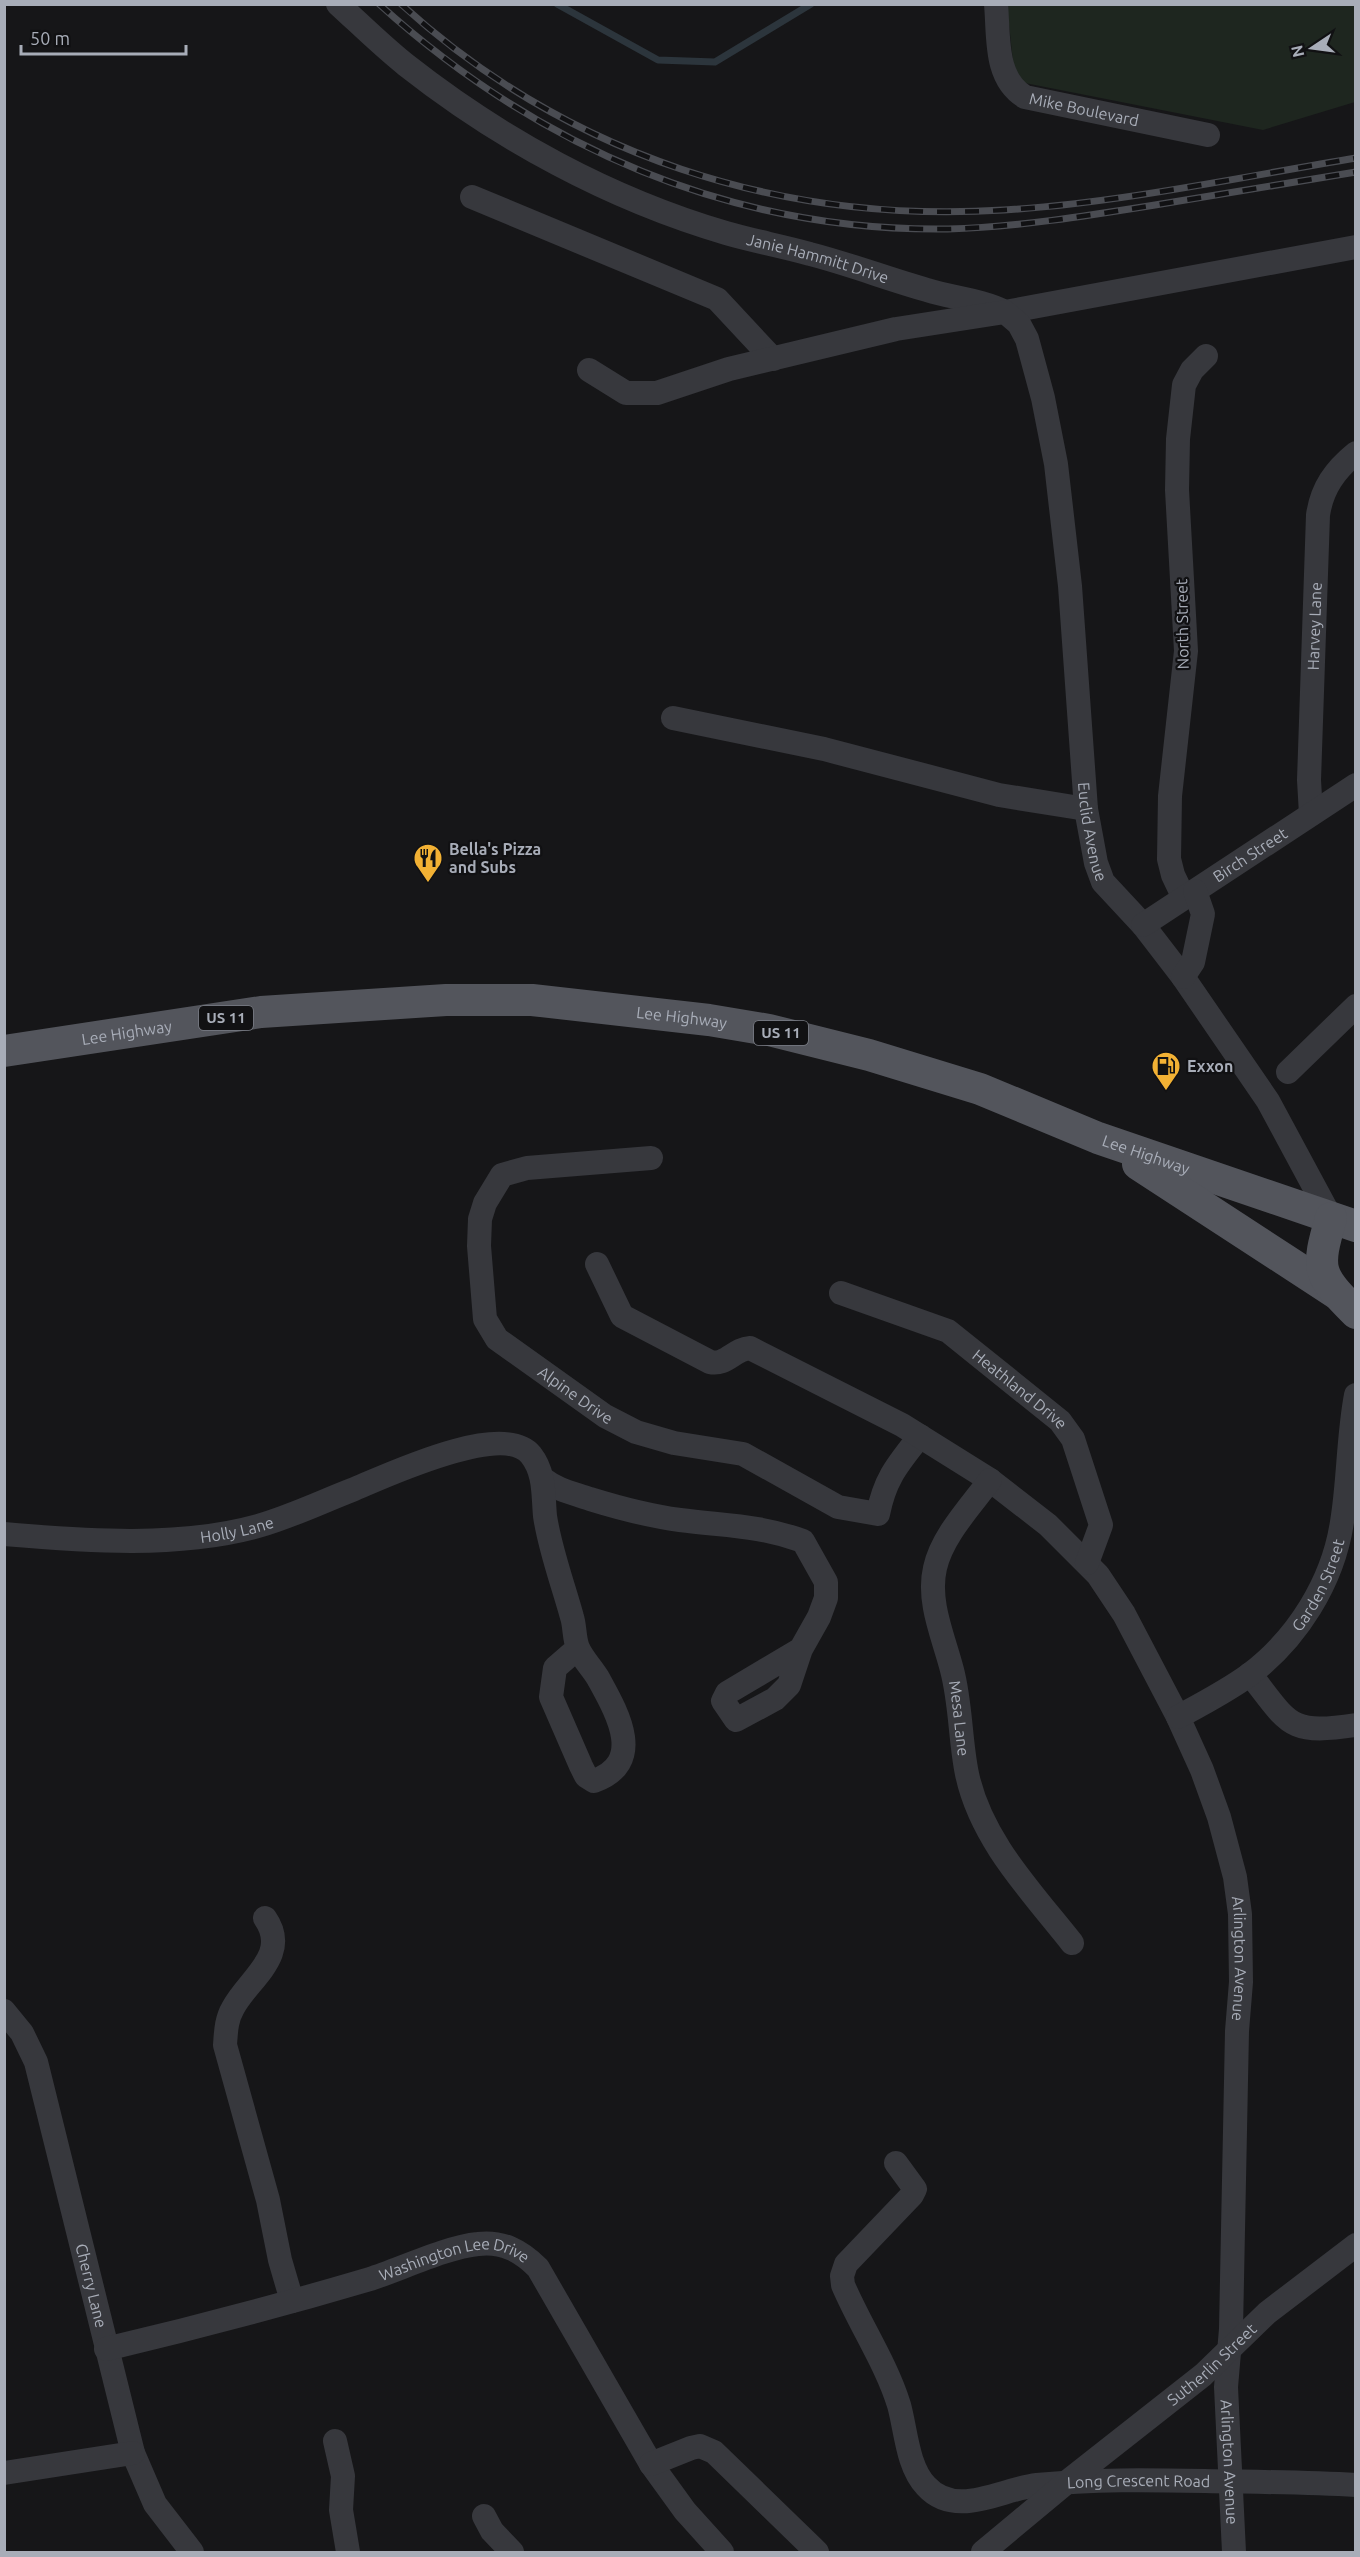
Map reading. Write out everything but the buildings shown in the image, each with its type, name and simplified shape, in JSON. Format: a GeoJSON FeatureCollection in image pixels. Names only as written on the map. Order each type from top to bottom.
{"type":"FeatureCollection","features":[{"type":"Feature","properties":{"kind":"main road","name":"Lee Highway"},"geometry":{"type":"LineString","coordinates":[[4,1051],[261,1012],[331,1005],[449,999],[532,1000],[685,1017],[769,1030],[869,1055],[980,1089],[1098,1138],[1343,1222]]}},
{"type":"Feature","properties":{"kind":"main road"},"geometry":{"type":"LineString","coordinates":[[1098,1138],[1346,1303]]}},
{"type":"Feature","properties":{"kind":"main road"},"geometry":{"type":"LineString","coordinates":[[1343,1222],[1320,1254],[1324,1277],[1346,1303]]}},
{"type":"Feature","properties":{"kind":"street","name":"Janie Hammitt Drive"},"geometry":{"type":"LineString","coordinates":[[338,4],[405,64],[473,114],[519,143],[622,195],[667,214],[727,234],[812,254],[1005,312],[1356,247]]}},
{"type":"Feature","properties":{"kind":"street","name":"Mike Boulevard"},"geometry":{"type":"LineString","coordinates":[[996,4],[1001,65],[1006,79],[1015,91],[1025,97],[1208,135]]}},
{"type":"Feature","properties":{"kind":"street"},"geometry":{"type":"LineString","coordinates":[[472,196],[717,299],[773,358]]}},
{"type":"Feature","properties":{"kind":"street"},"geometry":{"type":"LineString","coordinates":[[589,370],[626,393],[657,393],[729,369],[896,329],[1005,312]]}},
{"type":"Feature","properties":{"kind":"street","name":"Euclid Avenue"},"geometry":{"type":"LineString","coordinates":[[1005,312],[1019,324],[1027,339],[1043,398],[1056,464],[1070,586],[1086,809],[1096,863],[1103,882],[1116,899],[1143,925],[1183,977],[1268,1101],[1343,1222]]}},
{"type":"Feature","properties":{"kind":"street","name":"North Street"},"geometry":{"type":"LineString","coordinates":[[1183,977],[1193,962],[1203,914],[1190,894],[1173,875],[1169,859],[1170,796],[1186,651],[1177,490],[1178,439],[1184,385],[1192,370],[1206,356]]}},
{"type":"Feature","properties":{"kind":"street","name":"Harvey Lane"},"geometry":{"type":"LineString","coordinates":[[1311,814],[1309,780],[1318,515],[1328,483],[1340,466],[1356,453]]}},
{"type":"Feature","properties":{"kind":"street"},"geometry":{"type":"LineString","coordinates":[[673,718],[824,749],[999,795],[1086,809]]}},
{"type":"Feature","properties":{"kind":"street","name":"Birch Street"},"geometry":{"type":"LineString","coordinates":[[1143,925],[1356,785]]}},
{"type":"Feature","properties":{"kind":"street"},"geometry":{"type":"LineString","coordinates":[[1288,1072],[1356,1006]]}},
{"type":"Feature","properties":{"kind":"street","name":"Alpine Drive"},"geometry":{"type":"LineString","coordinates":[[651,1158],[527,1168],[510,1171],[498,1180],[485,1203],[480,1219],[479,1246],[483,1310],[485,1319],[497,1340],[605,1416],[636,1432],[674,1443],[743,1454],[846,1510],[878,1514],[882,1491],[890,1473],[920,1436]]}},
{"type":"Feature","properties":{"kind":"street","name":"Arlington Avenue"},"geometry":{"type":"LineString","coordinates":[[597,1264],[616,1309],[632,1321],[710,1362],[723,1362],[743,1348],[750,1348],[920,1436],[990,1480],[1048,1525],[1087,1563],[1124,1614],[1178,1717],[1219,1817],[1235,1877],[1240,1914],[1241,1982],[1237,2031],[1229,2349],[1226,2386],[1234,2553]]}},
{"type":"Feature","properties":{"kind":"street","name":"Heathland Drive"},"geometry":{"type":"LineString","coordinates":[[841,1293],[948,1331],[1060,1421],[1073,1439],[1101,1526],[1087,1563]]}},
{"type":"Feature","properties":{"kind":"street","name":"Garden Street"},"geometry":{"type":"LineString","coordinates":[[1178,1717],[1250,1674],[1279,1648],[1302,1621],[1326,1579],[1342,1522],[1356,1395]]}},
{"type":"Feature","properties":{"kind":"street","name":"Holly Lane"},"geometry":{"type":"LineString","coordinates":[[4,1534],[81,1541],[167,1539],[234,1531],[284,1517],[395,1472],[477,1445],[510,1443],[523,1447],[531,1454],[543,1479]]}},
{"type":"Feature","properties":{"kind":"street"},"geometry":{"type":"LineString","coordinates":[[543,1479],[547,1522],[576,1630],[578,1648],[592,1667],[619,1717],[624,1739],[620,1762],[604,1777],[594,1781],[586,1776],[580,1766],[551,1697],[555,1668],[578,1648]]}},
{"type":"Feature","properties":{"kind":"street"},"geometry":{"type":"LineString","coordinates":[[543,1479],[554,1487],[620,1508],[680,1520],[777,1531],[803,1540],[826,1582],[826,1598],[819,1617],[801,1649]]}},
{"type":"Feature","properties":{"kind":"street","name":"Mesa Lane"},"geometry":{"type":"LineString","coordinates":[[990,1480],[941,1549],[935,1569],[933,1591],[943,1644],[952,1672],[972,1793],[1000,1851],[1072,1943]]}},
{"type":"Feature","properties":{"kind":"street"},"geometry":{"type":"LineString","coordinates":[[1250,1674],[1284,1716],[1297,1726],[1320,1730],[1356,1725]]}},
{"type":"Feature","properties":{"kind":"street"},"geometry":{"type":"LineString","coordinates":[[265,1918],[273,1936],[274,1948],[269,1961],[233,2007],[226,2025],[225,2045],[268,2200],[280,2260],[292,2301]]}},
{"type":"Feature","properties":{"kind":"street","name":"Cherry Lane"},"geometry":{"type":"LineString","coordinates":[[4,2012],[22,2033],[36,2062],[133,2453],[155,2504],[192,2553]]}},
{"type":"Feature","properties":{"kind":"street"},"geometry":{"type":"LineString","coordinates":[[896,2163],[915,2189],[912,2195],[846,2264],[842,2276],[843,2285],[853,2309],[869,2337],[898,2404],[917,2472],[925,2486],[938,2496],[953,2503],[984,2499],[1026,2486],[1067,2482]]}},
{"type":"Feature","properties":{"kind":"street","name":"Washington Lee Drive"},"geometry":{"type":"LineString","coordinates":[[106,2349],[292,2301],[472,2245],[497,2243],[513,2248],[538,2268],[651,2464],[685,2511],[722,2553]]}},
{"type":"Feature","properties":{"kind":"street","name":"Sutherlin Street"},"geometry":{"type":"LineString","coordinates":[[1067,2482],[1203,2375],[1267,2313],[1356,2246]]}},
{"type":"Feature","properties":{"kind":"street"},"geometry":{"type":"LineString","coordinates":[[335,2440],[343,2476],[341,2510],[348,2553]]}},
{"type":"Feature","properties":{"kind":"street"},"geometry":{"type":"LineString","coordinates":[[651,2464],[700,2446],[714,2452],[817,2553]]}},
{"type":"Feature","properties":{"kind":"street"},"geometry":{"type":"LineString","coordinates":[[4,2473],[133,2453]]}},
{"type":"Feature","properties":{"kind":"street","name":"Long Crescent Road"},"geometry":{"type":"LineString","coordinates":[[983,2553],[1067,2482],[1356,2485]]}},
{"type":"Feature","properties":{"kind":"street"},"geometry":{"type":"LineString","coordinates":[[484,2516],[492,2531],[512,2553]]}},
{"type":"Feature","properties":{"kind":"shaded area"},"geometry":{"type":"Polygon","coordinates":[[[1007,5],[1355,5],[1355,102],[1263,130],[1015,81],[1007,5]]]}},
{"type":"Feature","properties":{"kind":"waterway"},"geometry":{"type":"LineString","coordinates":[[557,4],[658,60],[715,62],[811,4]]}},
{"type":"Feature","properties":{"kind":"railway"},"geometry":{"type":"LineString","coordinates":[[379,4],[440,55],[504,100],[572,139],[642,171],[715,197],[790,215],[868,226],[948,229],[1000,226],[1103,213],[1356,172]]}},
{"type":"Feature","properties":{"kind":"railway"},"geometry":{"type":"LineString","coordinates":[[401,4],[466,57],[534,102],[606,140],[682,169],[759,191],[839,205],[921,211],[1047,207],[1180,188],[1356,158]]}},
{"type":"Feature","properties":{"kind":"place","name":"Bella's Pizza and Subs"},"geometry":{"type":"Point","coordinates":[428,884]}},
{"type":"Feature","properties":{"kind":"place","name":"Exxon"},"geometry":{"type":"Point","coordinates":[1166,1092]}}]}
